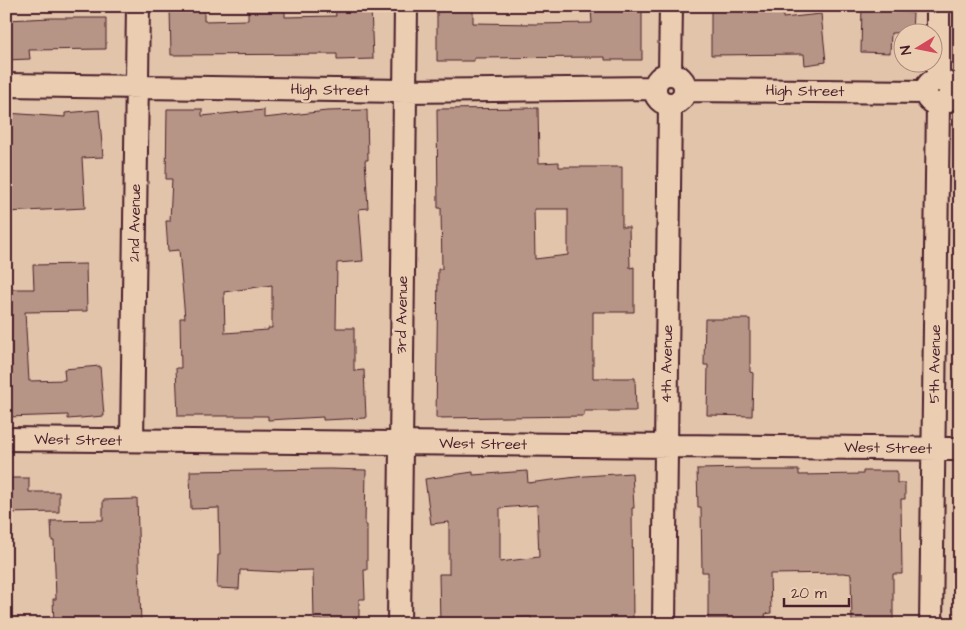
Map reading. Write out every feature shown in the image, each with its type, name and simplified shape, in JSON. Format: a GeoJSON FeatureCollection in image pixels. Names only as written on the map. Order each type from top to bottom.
{"type":"FeatureCollection","features":[{"type":"Feature","properties":{"kind":"street","name":"2nd Avenue"},"geometry":{"type":"LineString","coordinates":[[132,440],[138,6]]}},
{"type":"Feature","properties":{"kind":"street","name":"3rd Avenue"},"geometry":{"type":"LineString","coordinates":[[400,624],[406,6]]}},
{"type":"Feature","properties":{"kind":"street"},"geometry":{"type":"LineString","coordinates":[[670,6],[662,81],[656,94],[659,100],[664,103],[678,97]]}},
{"type":"Feature","properties":{"kind":"street","name":"5th Avenue"},"geometry":{"type":"LineString","coordinates":[[931,624],[933,449],[942,92],[938,6]]}},
{"type":"Feature","properties":{"kind":"street","name":"High Street"},"geometry":{"type":"LineString","coordinates":[[6,85],[405,91],[662,81]]}},
{"type":"Feature","properties":{"kind":"street","name":"High Street"},"geometry":{"type":"LineString","coordinates":[[678,97],[942,92]]}},
{"type":"Feature","properties":{"kind":"street","name":"4th Avenue"},"geometry":{"type":"LineString","coordinates":[[664,624],[666,446],[678,97]]}},
{"type":"Feature","properties":{"kind":"street","name":"West Street"},"geometry":{"type":"LineString","coordinates":[[6,439],[960,449]]}},
{"type":"Feature","properties":{"kind":"building"},"geometry":{"type":"Polygon","coordinates":[[[248,6],[285,6],[285,17],[336,16],[335,7],[371,7],[373,59],[337,60],[337,54],[171,55],[170,7],[204,7],[204,21],[248,20],[248,6]]]}},
{"type":"Feature","properties":{"kind":"building"},"geometry":{"type":"Polygon","coordinates":[[[711,6],[783,6],[783,18],[821,14],[826,62],[805,65],[804,54],[711,55],[711,6]]]}},
{"type":"Feature","properties":{"kind":"building"},"geometry":{"type":"Polygon","coordinates":[[[862,6],[895,6],[895,12],[913,13],[913,22],[894,22],[894,33],[891,33],[890,53],[861,52],[862,6]]]}},
{"type":"Feature","properties":{"kind":"building"},"geometry":{"type":"Polygon","coordinates":[[[437,9],[473,9],[473,23],[535,24],[592,23],[591,9],[642,9],[642,60],[605,60],[605,57],[474,58],[474,61],[437,61],[437,9]]]}},
{"type":"Feature","properties":{"kind":"building"},"geometry":{"type":"Polygon","coordinates":[[[106,18],[106,49],[29,50],[30,59],[6,60],[6,20],[106,18]]]}},
{"type":"Feature","properties":{"kind":"building"},"geometry":{"type":"Polygon","coordinates":[[[538,108],[539,163],[559,162],[559,167],[622,167],[622,227],[629,227],[630,268],[634,267],[634,312],[593,312],[593,378],[635,378],[636,411],[584,411],[584,416],[436,418],[438,269],[442,269],[441,208],[438,208],[437,109],[538,108]],[[534,209],[535,259],[568,255],[568,209],[534,209]]]}},
{"type":"Feature","properties":{"kind":"building"},"geometry":{"type":"Polygon","coordinates":[[[167,109],[202,109],[202,116],[264,110],[264,118],[327,111],[367,110],[368,160],[365,160],[368,208],[359,209],[363,261],[337,263],[336,328],[354,328],[354,371],[364,370],[366,418],[323,420],[323,417],[268,420],[268,416],[178,416],[176,368],[181,368],[180,318],[185,318],[179,250],[168,251],[166,221],[170,221],[172,179],[166,179],[167,109]],[[272,285],[224,292],[225,333],[268,330],[268,328],[272,328],[272,285]]]}},
{"type":"Feature","properties":{"kind":"building"},"geometry":{"type":"Polygon","coordinates":[[[99,110],[103,157],[82,158],[85,208],[6,212],[6,113],[65,117],[65,113],[99,110]]]}},
{"type":"Feature","properties":{"kind":"building"},"geometry":{"type":"Polygon","coordinates":[[[86,264],[87,311],[25,312],[29,381],[65,380],[64,369],[100,366],[104,416],[68,419],[68,415],[6,417],[6,289],[34,289],[33,265],[86,264]]]}},
{"type":"Feature","properties":{"kind":"building"},"geometry":{"type":"Polygon","coordinates":[[[705,319],[750,319],[750,372],[753,373],[752,416],[707,415],[708,365],[704,365],[705,319]]]}},
{"type":"Feature","properties":{"kind":"building"},"geometry":{"type":"Polygon","coordinates":[[[749,468],[749,470],[799,470],[799,475],[863,474],[863,471],[897,471],[897,483],[905,483],[905,499],[901,499],[902,574],[893,574],[893,622],[852,622],[851,574],[843,573],[770,574],[771,613],[765,614],[766,619],[708,619],[708,572],[702,572],[701,507],[698,507],[697,469],[749,468]]]}},
{"type":"Feature","properties":{"kind":"building"},"geometry":{"type":"Polygon","coordinates":[[[366,470],[365,525],[367,525],[367,570],[364,570],[365,599],[359,599],[359,620],[314,620],[313,570],[281,572],[240,570],[239,589],[217,588],[218,555],[220,555],[219,508],[191,509],[190,471],[366,470]]]}},
{"type":"Feature","properties":{"kind":"building"},"geometry":{"type":"Polygon","coordinates":[[[527,471],[528,483],[585,476],[632,473],[634,508],[632,508],[633,624],[531,624],[531,617],[488,618],[488,624],[440,624],[439,574],[449,574],[449,522],[431,524],[425,479],[473,472],[473,475],[527,471]],[[537,505],[500,508],[500,562],[539,557],[537,505]]]}},
{"type":"Feature","properties":{"kind":"building"},"geometry":{"type":"Polygon","coordinates":[[[6,478],[29,478],[29,492],[59,492],[59,512],[6,513],[6,478]]]}},
{"type":"Feature","properties":{"kind":"building"},"geometry":{"type":"Polygon","coordinates":[[[137,499],[141,624],[54,624],[53,599],[56,599],[54,541],[52,541],[51,521],[103,520],[103,500],[137,499]]]}}]}
